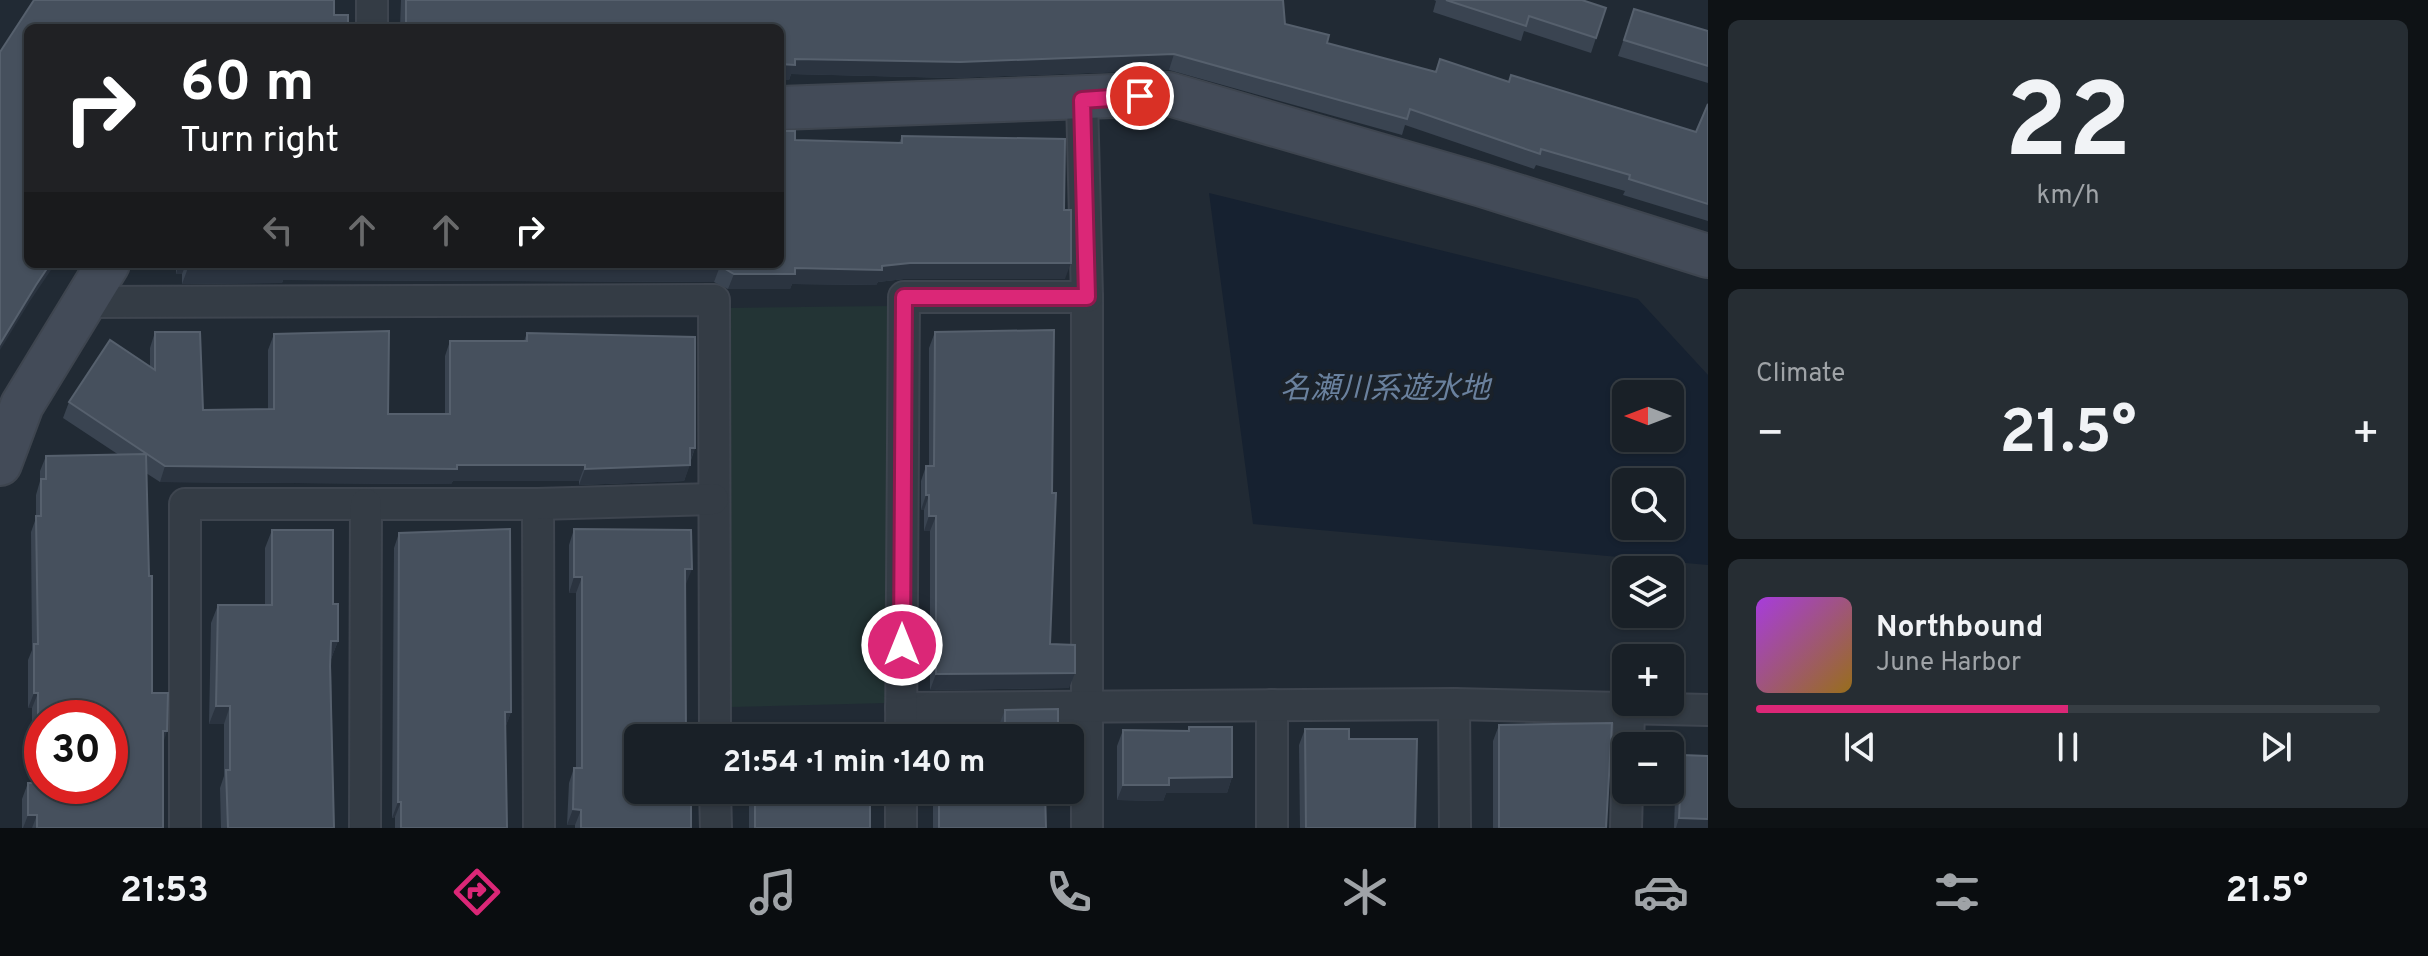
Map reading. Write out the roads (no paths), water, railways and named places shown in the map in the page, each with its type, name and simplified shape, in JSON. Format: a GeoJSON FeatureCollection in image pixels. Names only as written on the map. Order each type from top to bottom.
{"type":"FeatureCollection","features":[{"type":"Feature","properties":{"kind":"street"},"geometry":{"type":"LineString","coordinates":[[372,0],[372,24]]}},
{"type":"Feature","properties":{"kind":"street"},"geometry":{"type":"LineString","coordinates":[[784,108],[1082,100],[1169,94],[1482,185],[1708,256]]}},
{"type":"Feature","properties":{"kind":"street"},"geometry":{"type":"LineString","coordinates":[[1082,100],[1087,297],[1087,828]]}},
{"type":"Feature","properties":{"kind":"street"},"geometry":{"type":"LineString","coordinates":[[0,464],[22,405],[105,268]]}},
{"type":"Feature","properties":{"kind":"street"},"geometry":{"type":"LineString","coordinates":[[901,724],[904,297],[1087,297]]}},
{"type":"Feature","properties":{"kind":"street"},"geometry":{"type":"LineString","coordinates":[[84,302],[714,300],[715,724]]}},
{"type":"Feature","properties":{"kind":"street"},"geometry":{"type":"LineString","coordinates":[[185,828],[185,504],[538,504],[713,499]]}},
{"type":"Feature","properties":{"kind":"street"},"geometry":{"type":"LineString","coordinates":[[365,828],[366,504]]}},
{"type":"Feature","properties":{"kind":"street"},"geometry":{"type":"LineString","coordinates":[[538,504],[539,828]]}},
{"type":"Feature","properties":{"kind":"street"},"geometry":{"type":"LineString","coordinates":[[901,708],[1454,704],[1612,710]]}},
{"type":"Feature","properties":{"kind":"street"},"geometry":{"type":"LineString","coordinates":[[1454,704],[1455,828]]}},
{"type":"Feature","properties":{"kind":"street"},"geometry":{"type":"LineString","coordinates":[[1272,705],[1272,828]]}},
{"type":"Feature","properties":{"kind":"street"},"geometry":{"type":"LineString","coordinates":[[1684,710],[1708,710]]}},
{"type":"Feature","properties":{"kind":"street"},"geometry":{"type":"LineString","coordinates":[[715,804],[716,828]]}},
{"type":"Feature","properties":{"kind":"street"},"geometry":{"type":"LineString","coordinates":[[901,804],[901,828]]}},
{"type":"Feature","properties":{"kind":"street"},"geometry":{"type":"LineString","coordinates":[[1626,828],[1627,804]]}},
{"type":"Feature","properties":{"kind":"water","name":"名瀬川系遊水地"},"geometry":{"type":"Polygon","coordinates":[[[1209,193],[1638,299],[1708,375],[1708,565],[1684,563],[1684,556],[1612,556],[1253,524],[1209,193]]]}}]}
